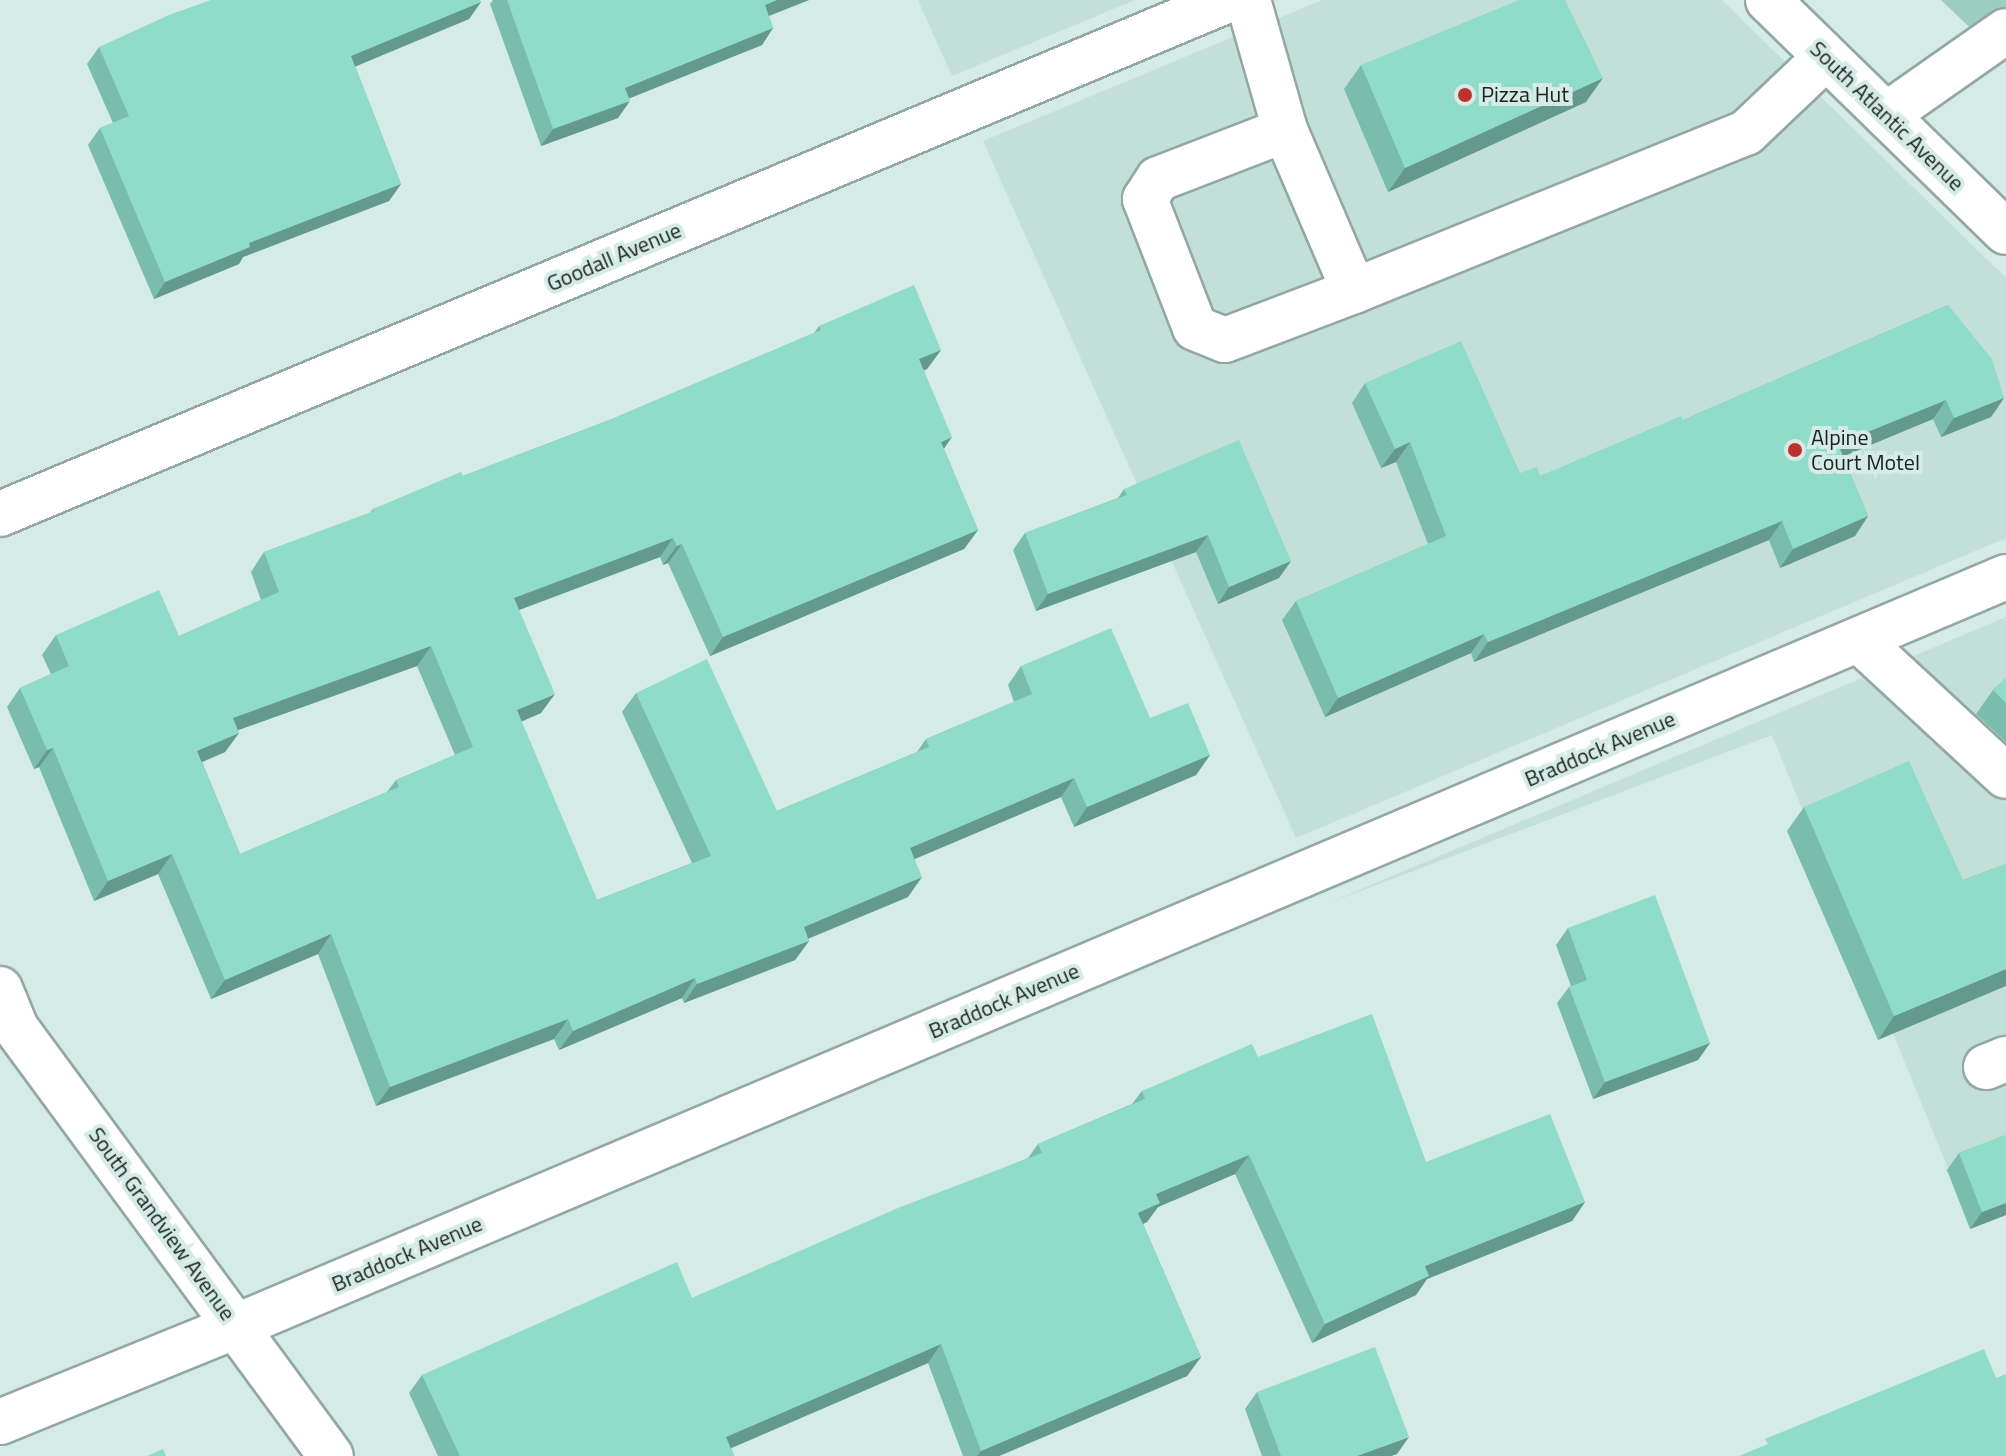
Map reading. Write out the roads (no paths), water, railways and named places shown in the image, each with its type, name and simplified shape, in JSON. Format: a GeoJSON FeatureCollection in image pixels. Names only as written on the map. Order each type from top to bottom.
{"type":"FeatureCollection","features":[{"type":"Feature","properties":{"kind":"street","name":"Goodall Avenue"},"geometry":{"type":"LineString","coordinates":[[0,514],[1228,0]]}},
{"type":"Feature","properties":{"kind":"street"},"geometry":{"type":"LineString","coordinates":[[1248,0],[1285,130],[1354,291]]}},
{"type":"Feature","properties":{"kind":"street","name":"South Atlantic Avenue"},"geometry":{"type":"LineString","coordinates":[[1768,0],[2006,232]]}},
{"type":"Feature","properties":{"kind":"street"},"geometry":{"type":"LineString","coordinates":[[1886,115],[2006,31]]}},
{"type":"Feature","properties":{"kind":"street"},"geometry":{"type":"LineString","coordinates":[[1285,130],[1158,179],[1145,199],[1195,328],[1225,340],[1746,133],[1826,57]]}},
{"type":"Feature","properties":{"kind":"street","name":"Braddock Avenue"},"geometry":{"type":"LineString","coordinates":[[0,1422],[237,1326],[2006,577]]}},
{"type":"Feature","properties":{"kind":"street"},"geometry":{"type":"LineString","coordinates":[[1859,640],[2006,776]]}},
{"type":"Feature","properties":{"kind":"street","name":"South Grandview Avenue"},"geometry":{"type":"LineString","coordinates":[[0,989],[16,1028],[331,1456]]}},
{"type":"Feature","properties":{"kind":"place","name":"Pizza Hut"},"geometry":{"type":"Point","coordinates":[1465,95]}},
{"type":"Feature","properties":{"kind":"place","name":"Alpine Court Motel"},"geometry":{"type":"Point","coordinates":[1795,450]}}]}
